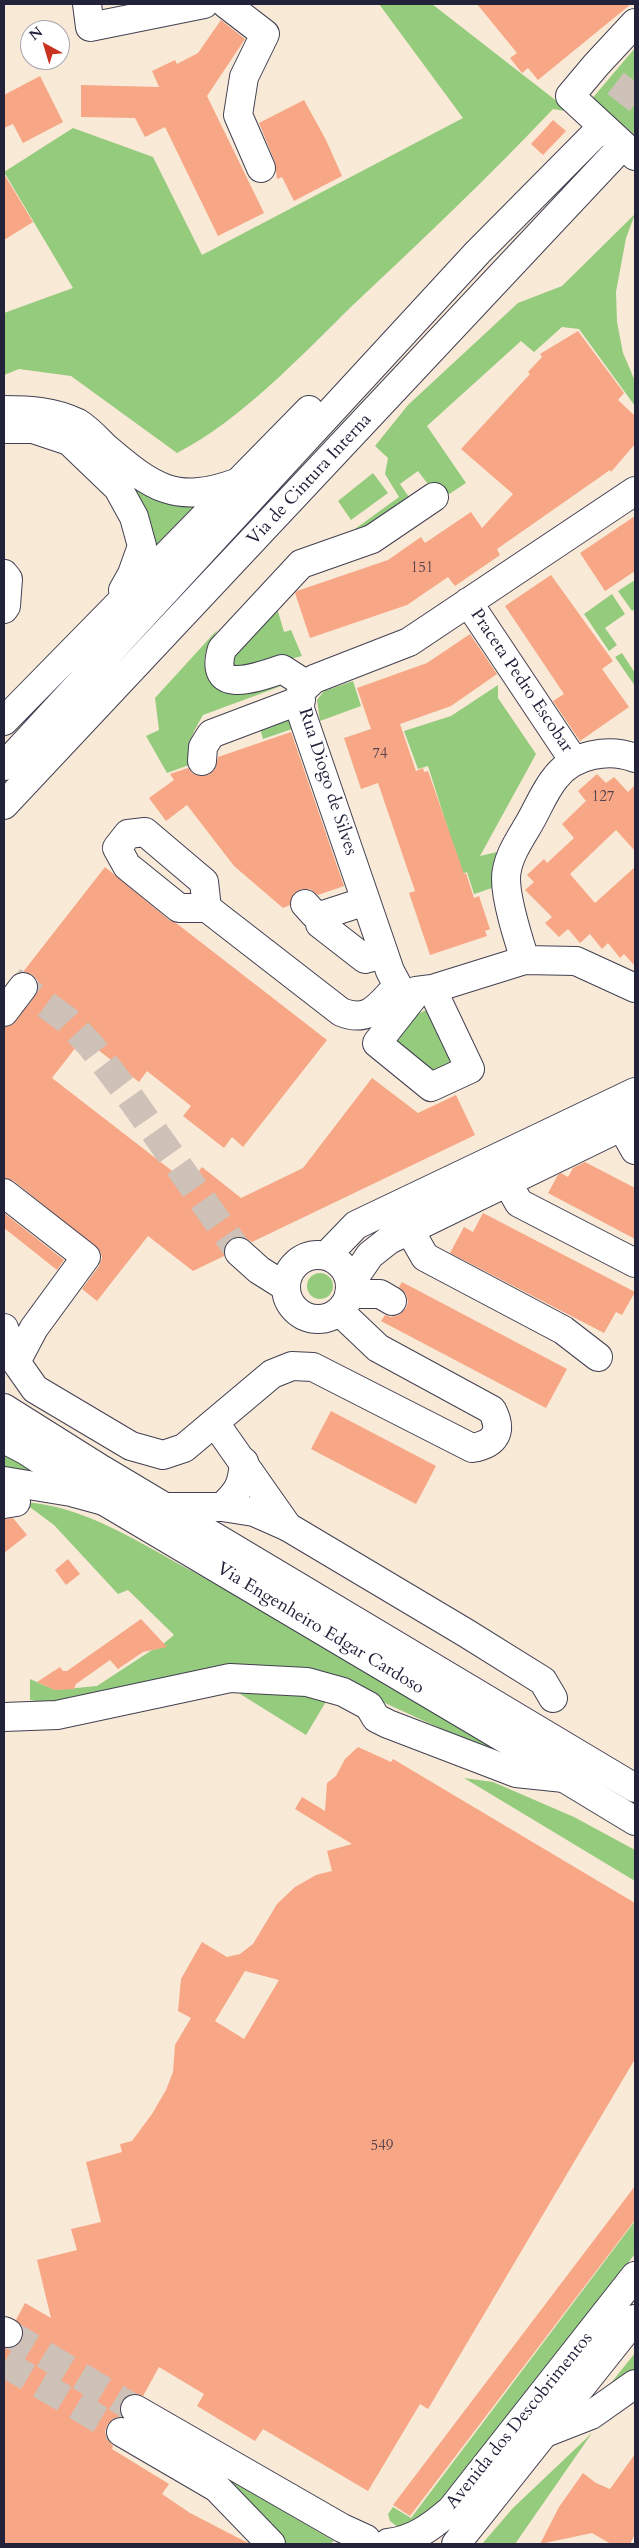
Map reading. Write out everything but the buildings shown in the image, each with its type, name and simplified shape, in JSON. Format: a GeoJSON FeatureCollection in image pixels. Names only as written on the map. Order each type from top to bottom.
{"type":"FeatureCollection","features":[{"type":"Feature","properties":{"kind":"main road"},"geometry":{"type":"LineString","coordinates":[[87,4],[90,27],[204,4]]}},
{"type":"Feature","properties":{"kind":"main road"},"geometry":{"type":"LineString","coordinates":[[226,4],[265,34],[244,77],[238,115],[261,168]]}},
{"type":"Feature","properties":{"kind":"main road"},"geometry":{"type":"LineString","coordinates":[[625,155],[570,96],[635,23]]}},
{"type":"Feature","properties":{"kind":"main road","name":"Via de Cintura Interna"},"geometry":{"type":"LineString","coordinates":[[4,766],[478,252],[593,136]]}},
{"type":"Feature","properties":{"kind":"main road","name":"Via de Cintura Interna"},"geometry":{"type":"LineString","coordinates":[[4,805],[625,155]]}},
{"type":"Feature","properties":{"kind":"main road"},"geometry":{"type":"LineString","coordinates":[[4,721],[427,290],[478,252]]}},
{"type":"Feature","properties":{"kind":"main road"},"geometry":{"type":"LineString","coordinates":[[4,410],[39,410],[78,424],[136,474],[159,487],[193,494],[237,483]]}},
{"type":"Feature","properties":{"kind":"main road"},"geometry":{"type":"LineString","coordinates":[[4,430],[33,429],[69,441],[118,488],[134,517],[142,546],[132,574],[112,609]]}},
{"type":"Feature","properties":{"kind":"main road","name":"Rua Diogo de Silves"},"geometry":{"type":"LineString","coordinates":[[416,989],[384,954],[300,710],[304,693],[314,679],[408,642],[635,491]]}},
{"type":"Feature","properties":{"kind":"main road"},"geometry":{"type":"LineString","coordinates":[[202,761],[203,747],[211,734],[304,693],[282,669],[243,682],[230,680],[221,672],[218,662],[222,649],[301,564],[372,539],[434,497]]}},
{"type":"Feature","properties":{"kind":"main road"},"geometry":{"type":"LineString","coordinates":[[4,574],[8,579],[6,606],[4,609]]}},
{"type":"Feature","properties":{"kind":"main road","name":"Praceta Pedro Escobar"},"geometry":{"type":"LineString","coordinates":[[468,602],[574,761]]}},
{"type":"Feature","properties":{"kind":"main road"},"geometry":{"type":"LineString","coordinates":[[525,960],[518,939],[506,878],[511,856],[556,777],[574,761],[599,754],[620,753],[635,758]]}},
{"type":"Feature","properties":{"kind":"main road"},"geometry":{"type":"LineString","coordinates":[[366,901],[323,915],[313,914],[365,959],[384,954]]}},
{"type":"Feature","properties":{"kind":"main road"},"geometry":{"type":"LineString","coordinates":[[207,908],[341,1012],[354,1018],[367,1016],[416,989],[525,960],[576,961],[620,979],[635,988]]}},
{"type":"Feature","properties":{"kind":"main road"},"geometry":{"type":"LineString","coordinates":[[4,1012],[13,981]]}},
{"type":"Feature","properties":{"kind":"main road"},"geometry":{"type":"LineString","coordinates":[[4,1328],[16,1362],[35,1388],[131,1446],[162,1455],[184,1448],[272,1374],[292,1366],[313,1367],[472,1448],[486,1445],[496,1434],[498,1422],[492,1410],[378,1348],[346,1296],[342,1266],[326,1256],[307,1257],[298,1262],[288,1277],[286,1287],[292,1306],[305,1316],[320,1319],[346,1296],[370,1255],[389,1240],[507,1182],[546,1149],[635,1092]]}},
{"type":"Feature","properties":{"kind":"main road"},"geometry":{"type":"LineString","coordinates":[[326,1256],[356,1224],[546,1149],[628,1124],[635,1150]]}},
{"type":"Feature","properties":{"kind":"main road"},"geometry":{"type":"LineString","coordinates":[[507,1182],[519,1202],[635,1263]]}},
{"type":"Feature","properties":{"kind":"main road"},"geometry":{"type":"LineString","coordinates":[[4,1193],[86,1257],[34,1328],[16,1362]]}},
{"type":"Feature","properties":{"kind":"main road"},"geometry":{"type":"LineString","coordinates":[[408,1229],[425,1257],[563,1330],[598,1357]]}},
{"type":"Feature","properties":{"kind":"main road"},"geometry":{"type":"LineString","coordinates":[[239,1252],[259,1270],[286,1287]]}},
{"type":"Feature","properties":{"kind":"main road"},"geometry":{"type":"LineString","coordinates":[[346,1296],[380,1294],[392,1300]]}},
{"type":"Feature","properties":{"kind":"main road","name":"Via Engenheiro Edgar Cardoso"},"geometry":{"type":"LineString","coordinates":[[4,1408],[165,1507],[635,1788]]}},
{"type":"Feature","properties":{"kind":"main road"},"geometry":{"type":"LineString","coordinates":[[215,1423],[288,1527]]}},
{"type":"Feature","properties":{"kind":"main road","name":"Via Engenheiro Edgar Cardoso"},"geometry":{"type":"LineString","coordinates":[[4,1439],[25,1450],[104,1501],[524,1750],[564,1778],[635,1822]]}},
{"type":"Feature","properties":{"kind":"main road"},"geometry":{"type":"LineString","coordinates":[[222,1507],[234,1495],[242,1483],[244,1462]]}},
{"type":"Feature","properties":{"kind":"main road"},"geometry":{"type":"LineString","coordinates":[[8,1496],[71,1492],[104,1501]]}},
{"type":"Feature","properties":{"kind":"main road"},"geometry":{"type":"LineString","coordinates":[[165,1507],[222,1507],[254,1512],[288,1527],[466,1632],[543,1681],[553,1698]]}},
{"type":"Feature","properties":{"kind":"main road"},"geometry":{"type":"LineString","coordinates":[[4,1717],[57,1715],[230,1678],[307,1682],[343,1692],[368,1706],[376,1718],[388,1724],[516,1773],[564,1778]]}},
{"type":"Feature","properties":{"kind":"main road","name":"Avenida dos Descobrimentos"},"geometry":{"type":"LineString","coordinates":[[135,2409],[342,2528],[373,2543],[406,2541],[428,2529],[451,2510],[635,2276]]}},
{"type":"Feature","properties":{"kind":"main road","name":"Avenida dos Descobrimentos"},"geometry":{"type":"LineString","coordinates":[[456,2544],[635,2319]]}},
{"type":"Feature","properties":{"kind":"main road"},"geometry":{"type":"LineString","coordinates":[[545,2433],[591,2415],[635,2384]]}},
{"type":"Feature","properties":{"kind":"main road"},"geometry":{"type":"LineString","coordinates":[[121,2432],[217,2488],[271,2544]]}},
{"type":"Feature","properties":{"kind":"green space"},"geometry":{"type":"Polygon","coordinates":[[[379,4],[432,4],[563,106],[565,111],[553,109],[454,208],[269,386],[201,440],[177,453],[71,376],[19,369],[4,375],[4,313],[73,288],[4,172],[73,128],[153,157],[202,255],[463,118],[379,4]]]}},
{"type":"Feature","properties":{"kind":"green space"},"geometry":{"type":"Polygon","coordinates":[[[635,48],[635,148],[590,101],[635,48]]]}},
{"type":"Feature","properties":{"kind":"green space"},"geometry":{"type":"Polygon","coordinates":[[[635,214],[626,238],[616,292],[617,322],[623,353],[635,381],[635,406],[579,329],[562,327],[534,352],[521,341],[427,426],[466,483],[440,500],[418,471],[400,484],[413,503],[358,537],[355,529],[399,497],[385,474],[388,458],[375,446],[408,405],[518,303],[562,286],[635,214]]]}},
{"type":"Feature","properties":{"kind":"green space"},"geometry":{"type":"Polygon","coordinates":[[[373,473],[388,493],[351,520],[338,501],[373,473]]]}},
{"type":"Feature","properties":{"kind":"green space"},"geometry":{"type":"Polygon","coordinates":[[[129,480],[200,503],[148,555],[129,480]]]}},
{"type":"Feature","properties":{"kind":"green space"},"geometry":{"type":"Polygon","coordinates":[[[635,580],[635,609],[632,611],[618,591],[635,580]]]}},
{"type":"Feature","properties":{"kind":"green space"},"geometry":{"type":"Polygon","coordinates":[[[612,594],[625,614],[605,628],[617,645],[609,651],[584,614],[612,594]]]}},
{"type":"Feature","properties":{"kind":"green space"},"geometry":{"type":"Polygon","coordinates":[[[277,608],[284,632],[291,630],[302,656],[247,670],[233,668],[230,656],[277,608]]]}},
{"type":"Feature","properties":{"kind":"green space"},"geometry":{"type":"Polygon","coordinates":[[[217,630],[207,648],[205,667],[212,681],[218,686],[225,690],[242,693],[284,685],[203,715],[191,739],[188,758],[189,765],[167,773],[146,736],[159,730],[155,698],[217,630]]]}},
{"type":"Feature","properties":{"kind":"green space"},"geometry":{"type":"Polygon","coordinates":[[[622,653],[635,673],[635,686],[615,657],[622,653]]]}},
{"type":"Feature","properties":{"kind":"green space"},"geometry":{"type":"Polygon","coordinates":[[[353,681],[361,706],[320,721],[317,700],[324,691],[353,681]]]}},
{"type":"Feature","properties":{"kind":"green space"},"geometry":{"type":"Polygon","coordinates":[[[498,685],[498,698],[536,754],[480,856],[497,852],[492,868],[492,888],[474,894],[467,872],[462,874],[428,766],[418,769],[404,731],[451,716],[498,685]]]}},
{"type":"Feature","properties":{"kind":"green space"},"geometry":{"type":"Polygon","coordinates":[[[287,715],[292,729],[263,739],[259,725],[287,715]]]}},
{"type":"Feature","properties":{"kind":"green space"},"geometry":{"type":"Polygon","coordinates":[[[433,1007],[456,1061],[432,1076],[394,1039],[411,1017],[433,1007]]]}},
{"type":"Feature","properties":{"kind":"green space"},"geometry":{"type":"Polygon","coordinates":[[[320,1273],[329,1277],[333,1286],[329,1295],[320,1299],[311,1295],[307,1286],[311,1277],[320,1273]]]}},
{"type":"Feature","properties":{"kind":"green space"},"geometry":{"type":"Polygon","coordinates":[[[4,1452],[48,1478],[4,1473],[4,1452]]]}},
{"type":"Feature","properties":{"kind":"green space"},"geometry":{"type":"Polygon","coordinates":[[[23,1502],[67,1510],[88,1517],[130,1537],[316,1641],[522,1766],[348,1686],[299,1674],[57,1704],[30,1700],[30,1679],[55,1690],[97,1686],[152,1650],[157,1649],[174,1635],[128,1590],[118,1594],[54,1525],[23,1502]]]}},
{"type":"Feature","properties":{"kind":"green space"},"geometry":{"type":"Polygon","coordinates":[[[229,1687],[311,1694],[327,1700],[306,1735],[229,1687]]]}},
{"type":"Feature","properties":{"kind":"green space"},"geometry":{"type":"Polygon","coordinates":[[[464,1778],[493,1782],[574,1817],[635,1850],[635,1881],[464,1778]]]}},
{"type":"Feature","properties":{"kind":"green space"},"geometry":{"type":"Polygon","coordinates":[[[635,2221],[635,2254],[441,2499],[422,2517],[399,2528],[390,2521],[388,2514],[393,2507],[411,2518],[635,2221]]]}},
{"type":"Feature","properties":{"kind":"green space"},"geometry":{"type":"Polygon","coordinates":[[[635,2353],[635,2373],[599,2398],[635,2353]]]}},
{"type":"Feature","properties":{"kind":"green space"},"geometry":{"type":"Polygon","coordinates":[[[128,2420],[334,2541],[330,2544],[282,2544],[128,2420]]]}},
{"type":"Feature","properties":{"kind":"green space"},"geometry":{"type":"Polygon","coordinates":[[[592,2433],[515,2544],[482,2544],[513,2508],[592,2433]]]}},
{"type":"Feature","properties":{"kind":"tunnel"},"geometry":{"type":"LineString","coordinates":[[593,136],[635,81]]}},
{"type":"Feature","properties":{"kind":"tunnel"},"geometry":{"type":"LineString","coordinates":[[615,154],[635,128]]}},
{"type":"Feature","properties":{"kind":"tunnel"},"geometry":{"type":"LineString","coordinates":[[12,980],[67,1020],[91,1046],[127,1093],[239,1252]]}},
{"type":"Feature","properties":{"kind":"tunnel"},"geometry":{"type":"LineString","coordinates":[[8,2333],[135,2409]]}},
{"type":"Feature","properties":{"kind":"tunnel"},"geometry":{"type":"LineString","coordinates":[[4,2363],[121,2432]]}}]}
